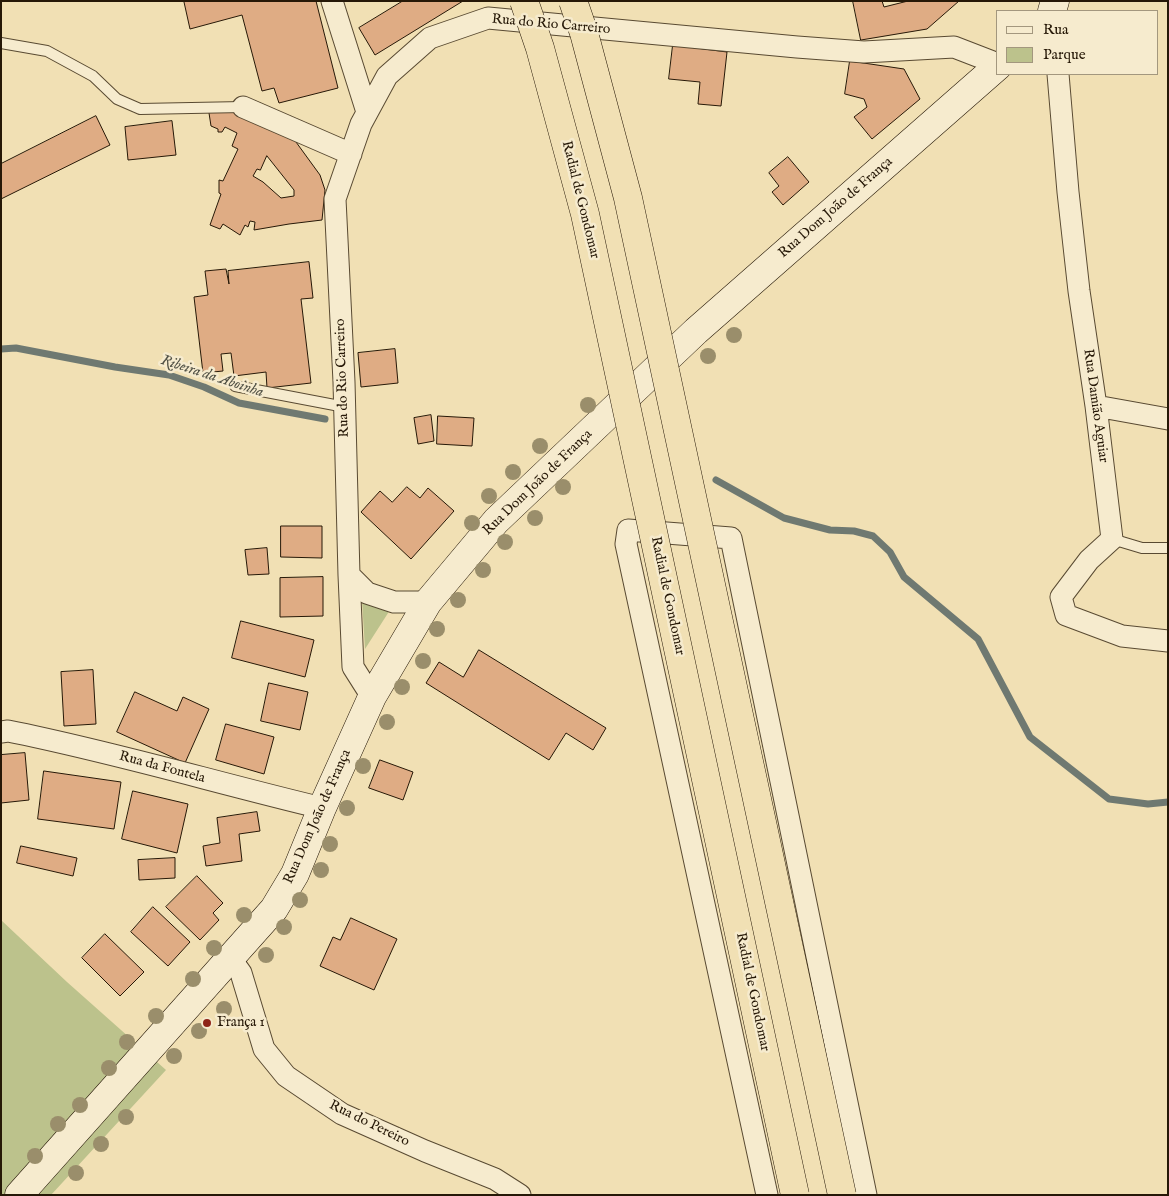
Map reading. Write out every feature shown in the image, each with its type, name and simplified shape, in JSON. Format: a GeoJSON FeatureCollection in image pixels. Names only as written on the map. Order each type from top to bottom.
{"type":"FeatureCollection","features":[{"type":"Feature","properties":{"kind":"highway","name":"Radial de Gondomar"},"geometry":{"type":"LineString","coordinates":[[524,1],[540,48],[585,214],[795,1195]]}},
{"type":"Feature","properties":{"kind":"highway"},"geometry":{"type":"LineString","coordinates":[[573,1],[584,33],[628,198],[842,1195]]}},
{"type":"Feature","properties":{"kind":"main road","name":"Rua Dom João de França"},"geometry":{"type":"LineString","coordinates":[[19,1195],[231,959],[278,902],[295,874],[322,808],[372,697],[428,602],[496,521],[696,331],[996,67]]}},
{"type":"Feature","properties":{"kind":"street"},"geometry":{"type":"LineString","coordinates":[[332,1],[367,112]]}},
{"type":"Feature","properties":{"kind":"street","name":"Rua do Rio Carreiro"},"geometry":{"type":"LineString","coordinates":[[372,697],[353,667],[348,575],[345,407],[335,199],[361,124],[387,76],[430,38],[488,18],[854,51],[954,48],[996,64]]}},
{"type":"Feature","properties":{"kind":"street","name":"Rua Damião Aguiar"},"geometry":{"type":"LineString","coordinates":[[1058,75],[1076,261],[1112,539]]}},
{"type":"Feature","properties":{"kind":"street"},"geometry":{"type":"LineString","coordinates":[[243,107],[350,154]]}},
{"type":"Feature","properties":{"kind":"street"},"geometry":{"type":"LineString","coordinates":[[1096,406],[1168,419]]}},
{"type":"Feature","properties":{"kind":"street"},"geometry":{"type":"LineString","coordinates":[[768,1195],[626,544],[628,530],[731,538],[866,1195]]}},
{"type":"Feature","properties":{"kind":"street"},"geometry":{"type":"LineString","coordinates":[[1112,539],[1089,560],[1061,597],[1066,615],[1122,636],[1168,641]]}},
{"type":"Feature","properties":{"kind":"street"},"geometry":{"type":"LineString","coordinates":[[348,575],[367,593],[394,602],[428,602]]}},
{"type":"Feature","properties":{"kind":"street","name":"Rua da Fontela"},"geometry":{"type":"LineString","coordinates":[[1,732],[8,731],[66,743],[322,808]]}},
{"type":"Feature","properties":{"kind":"street","name":"Rua do Pereiro"},"geometry":{"type":"LineString","coordinates":[[231,959],[241,973],[264,1049],[286,1076],[342,1114],[425,1151],[495,1179],[520,1195]]}},
{"type":"Feature","properties":{"kind":"lane"},"geometry":{"type":"LineString","coordinates":[[1,43],[47,51],[93,76],[117,99],[140,108],[243,107]]}},
{"type":"Feature","properties":{"kind":"lane"},"geometry":{"type":"LineString","coordinates":[[235,386],[345,407]]}},
{"type":"Feature","properties":{"kind":"lane"},"geometry":{"type":"LineString","coordinates":[[1112,539],[1142,548],[1168,548]]}},
{"type":"Feature","properties":{"kind":"green space"},"geometry":{"type":"Polygon","coordinates":[[[362,600],[390,610],[365,649],[362,600]]]}},
{"type":"Feature","properties":{"kind":"green space"},"geometry":{"type":"Polygon","coordinates":[[[1,920],[166,1070],[51,1195],[1,1195],[1,920]]]}},
{"type":"Feature","properties":{"kind":"building"},"geometry":{"type":"Polygon","coordinates":[[[316,1],[338,88],[279,103],[274,88],[262,91],[242,15],[190,29],[184,2],[316,1]]]}},
{"type":"Feature","properties":{"kind":"building"},"geometry":{"type":"Polygon","coordinates":[[[403,1],[463,1],[375,55],[359,28],[403,1]]]}},
{"type":"Feature","properties":{"kind":"building"},"geometry":{"type":"Polygon","coordinates":[[[853,1],[882,1],[884,7],[908,1],[959,1],[927,29],[861,40],[853,1]]]}},
{"type":"Feature","properties":{"kind":"building"},"geometry":{"type":"Polygon","coordinates":[[[673,45],[727,52],[721,106],[698,104],[700,82],[669,79],[673,45]]]}},
{"type":"Feature","properties":{"kind":"building"},"geometry":{"type":"Polygon","coordinates":[[[850,61],[904,69],[920,99],[872,139],[854,117],[867,107],[864,99],[845,94],[850,61]]]}},
{"type":"Feature","properties":{"kind":"building"},"geometry":{"type":"Polygon","coordinates":[[[232,110],[288,131],[320,175],[325,190],[322,220],[254,230],[255,222],[250,221],[248,227],[245,225],[240,235],[223,224],[220,229],[210,225],[221,194],[219,193],[219,180],[223,181],[238,149],[232,146],[237,133],[225,127],[222,132],[218,132],[218,129],[211,126],[209,113],[232,110]],[[267,156],[260,170],[257,169],[253,176],[281,198],[294,196],[294,190],[267,156]]]}},
{"type":"Feature","properties":{"kind":"building"},"geometry":{"type":"Polygon","coordinates":[[[96,116],[110,145],[1,199],[1,164],[96,116]]]}},
{"type":"Feature","properties":{"kind":"building"},"geometry":{"type":"Polygon","coordinates":[[[172,121],[176,155],[128,160],[125,127],[172,121]]]}},
{"type":"Feature","properties":{"kind":"building"},"geometry":{"type":"Polygon","coordinates":[[[788,157],[809,182],[783,205],[772,192],[779,186],[769,173],[788,157]]]}},
{"type":"Feature","properties":{"kind":"building"},"geometry":{"type":"Polygon","coordinates":[[[309,262],[313,298],[301,299],[311,383],[267,388],[266,372],[234,376],[231,353],[221,354],[223,371],[203,373],[194,297],[208,295],[205,271],[226,269],[229,284],[228,271],[309,262]]]}},
{"type":"Feature","properties":{"kind":"building"},"geometry":{"type":"Polygon","coordinates":[[[395,349],[398,383],[361,387],[358,353],[395,349]]]}},
{"type":"Feature","properties":{"kind":"building"},"geometry":{"type":"Polygon","coordinates":[[[431,415],[434,441],[418,444],[414,418],[431,415]]]}},
{"type":"Feature","properties":{"kind":"building"},"geometry":{"type":"Polygon","coordinates":[[[438,416],[474,418],[472,446],[437,444],[438,416]]]}},
{"type":"Feature","properties":{"kind":"building"},"geometry":{"type":"Polygon","coordinates":[[[407,487],[420,498],[428,488],[454,511],[411,559],[361,512],[380,491],[392,502],[407,487]]]}},
{"type":"Feature","properties":{"kind":"building"},"geometry":{"type":"Polygon","coordinates":[[[281,526],[322,526],[322,558],[281,557],[281,526]]]}},
{"type":"Feature","properties":{"kind":"building"},"geometry":{"type":"Polygon","coordinates":[[[267,548],[269,574],[248,575],[245,550],[267,548]]]}},
{"type":"Feature","properties":{"kind":"building"},"geometry":{"type":"Polygon","coordinates":[[[323,577],[323,616],[280,617],[280,578],[323,577]]]}},
{"type":"Feature","properties":{"kind":"building"},"geometry":{"type":"Polygon","coordinates":[[[241,621],[314,640],[305,677],[232,658],[241,621]]]}},
{"type":"Feature","properties":{"kind":"building"},"geometry":{"type":"Polygon","coordinates":[[[479,650],[606,728],[593,750],[566,733],[549,760],[426,683],[439,662],[463,677],[479,650]]]}},
{"type":"Feature","properties":{"kind":"building"},"geometry":{"type":"Polygon","coordinates":[[[93,670],[96,724],[64,726],[61,672],[93,670]]]}},
{"type":"Feature","properties":{"kind":"building"},"geometry":{"type":"Polygon","coordinates":[[[269,683],[308,692],[300,730],[261,721],[269,683]]]}},
{"type":"Feature","properties":{"kind":"building"},"geometry":{"type":"Polygon","coordinates":[[[135,692],[177,711],[183,697],[209,709],[185,763],[117,732],[135,692]]]}},
{"type":"Feature","properties":{"kind":"building"},"geometry":{"type":"Polygon","coordinates":[[[226,724],[274,737],[264,774],[216,760],[226,724]]]}},
{"type":"Feature","properties":{"kind":"building"},"geometry":{"type":"Polygon","coordinates":[[[25,753],[29,800],[1,803],[1,755],[25,753]]]}},
{"type":"Feature","properties":{"kind":"building"},"geometry":{"type":"Polygon","coordinates":[[[380,760],[413,772],[403,800],[369,788],[380,760]]]}},
{"type":"Feature","properties":{"kind":"building"},"geometry":{"type":"Polygon","coordinates":[[[44,771],[121,782],[114,829],[38,819],[44,771]]]}},
{"type":"Feature","properties":{"kind":"building"},"geometry":{"type":"Polygon","coordinates":[[[133,791],[188,804],[177,853],[122,839],[133,791]]]}},
{"type":"Feature","properties":{"kind":"building"},"geometry":{"type":"Polygon","coordinates":[[[257,812],[260,831],[239,834],[242,861],[206,866],[203,846],[220,843],[217,818],[257,812]]]}},
{"type":"Feature","properties":{"kind":"building"},"geometry":{"type":"Polygon","coordinates":[[[21,846],[77,858],[73,876],[17,863],[21,846]]]}},
{"type":"Feature","properties":{"kind":"building"},"geometry":{"type":"Polygon","coordinates":[[[175,858],[175,878],[139,880],[138,860],[175,858]]]}},
{"type":"Feature","properties":{"kind":"building"},"geometry":{"type":"Polygon","coordinates":[[[197,876],[223,903],[213,913],[219,920],[200,940],[166,907],[197,876]]]}},
{"type":"Feature","properties":{"kind":"building"},"geometry":{"type":"Polygon","coordinates":[[[153,907],[190,942],[168,966],[131,932],[153,907]]]}},
{"type":"Feature","properties":{"kind":"building"},"geometry":{"type":"Polygon","coordinates":[[[351,918],[397,939],[374,990],[320,966],[333,937],[340,940],[351,918]]]}},
{"type":"Feature","properties":{"kind":"building"},"geometry":{"type":"Polygon","coordinates":[[[105,934],[144,972],[120,996],[82,958],[105,934]]]}},
{"type":"Feature","properties":{"kind":"waterway","name":"Ribeira da Aboinha"},"geometry":{"type":"LineString","coordinates":[[1,349],[16,348],[115,367],[169,375],[204,387],[239,403],[325,419]]}},
{"type":"Feature","properties":{"kind":"waterway","name":"Ribeira da Aboinha"},"geometry":{"type":"LineString","coordinates":[[716,480],[784,518],[830,530],[854,531],[873,536],[890,552],[904,577],[978,639],[1030,737],[1109,799],[1148,804],[1168,802]]}},
{"type":"Feature","properties":{"kind":"place","name":"França 1"},"geometry":{"type":"Point","coordinates":[207,1023]}}]}
